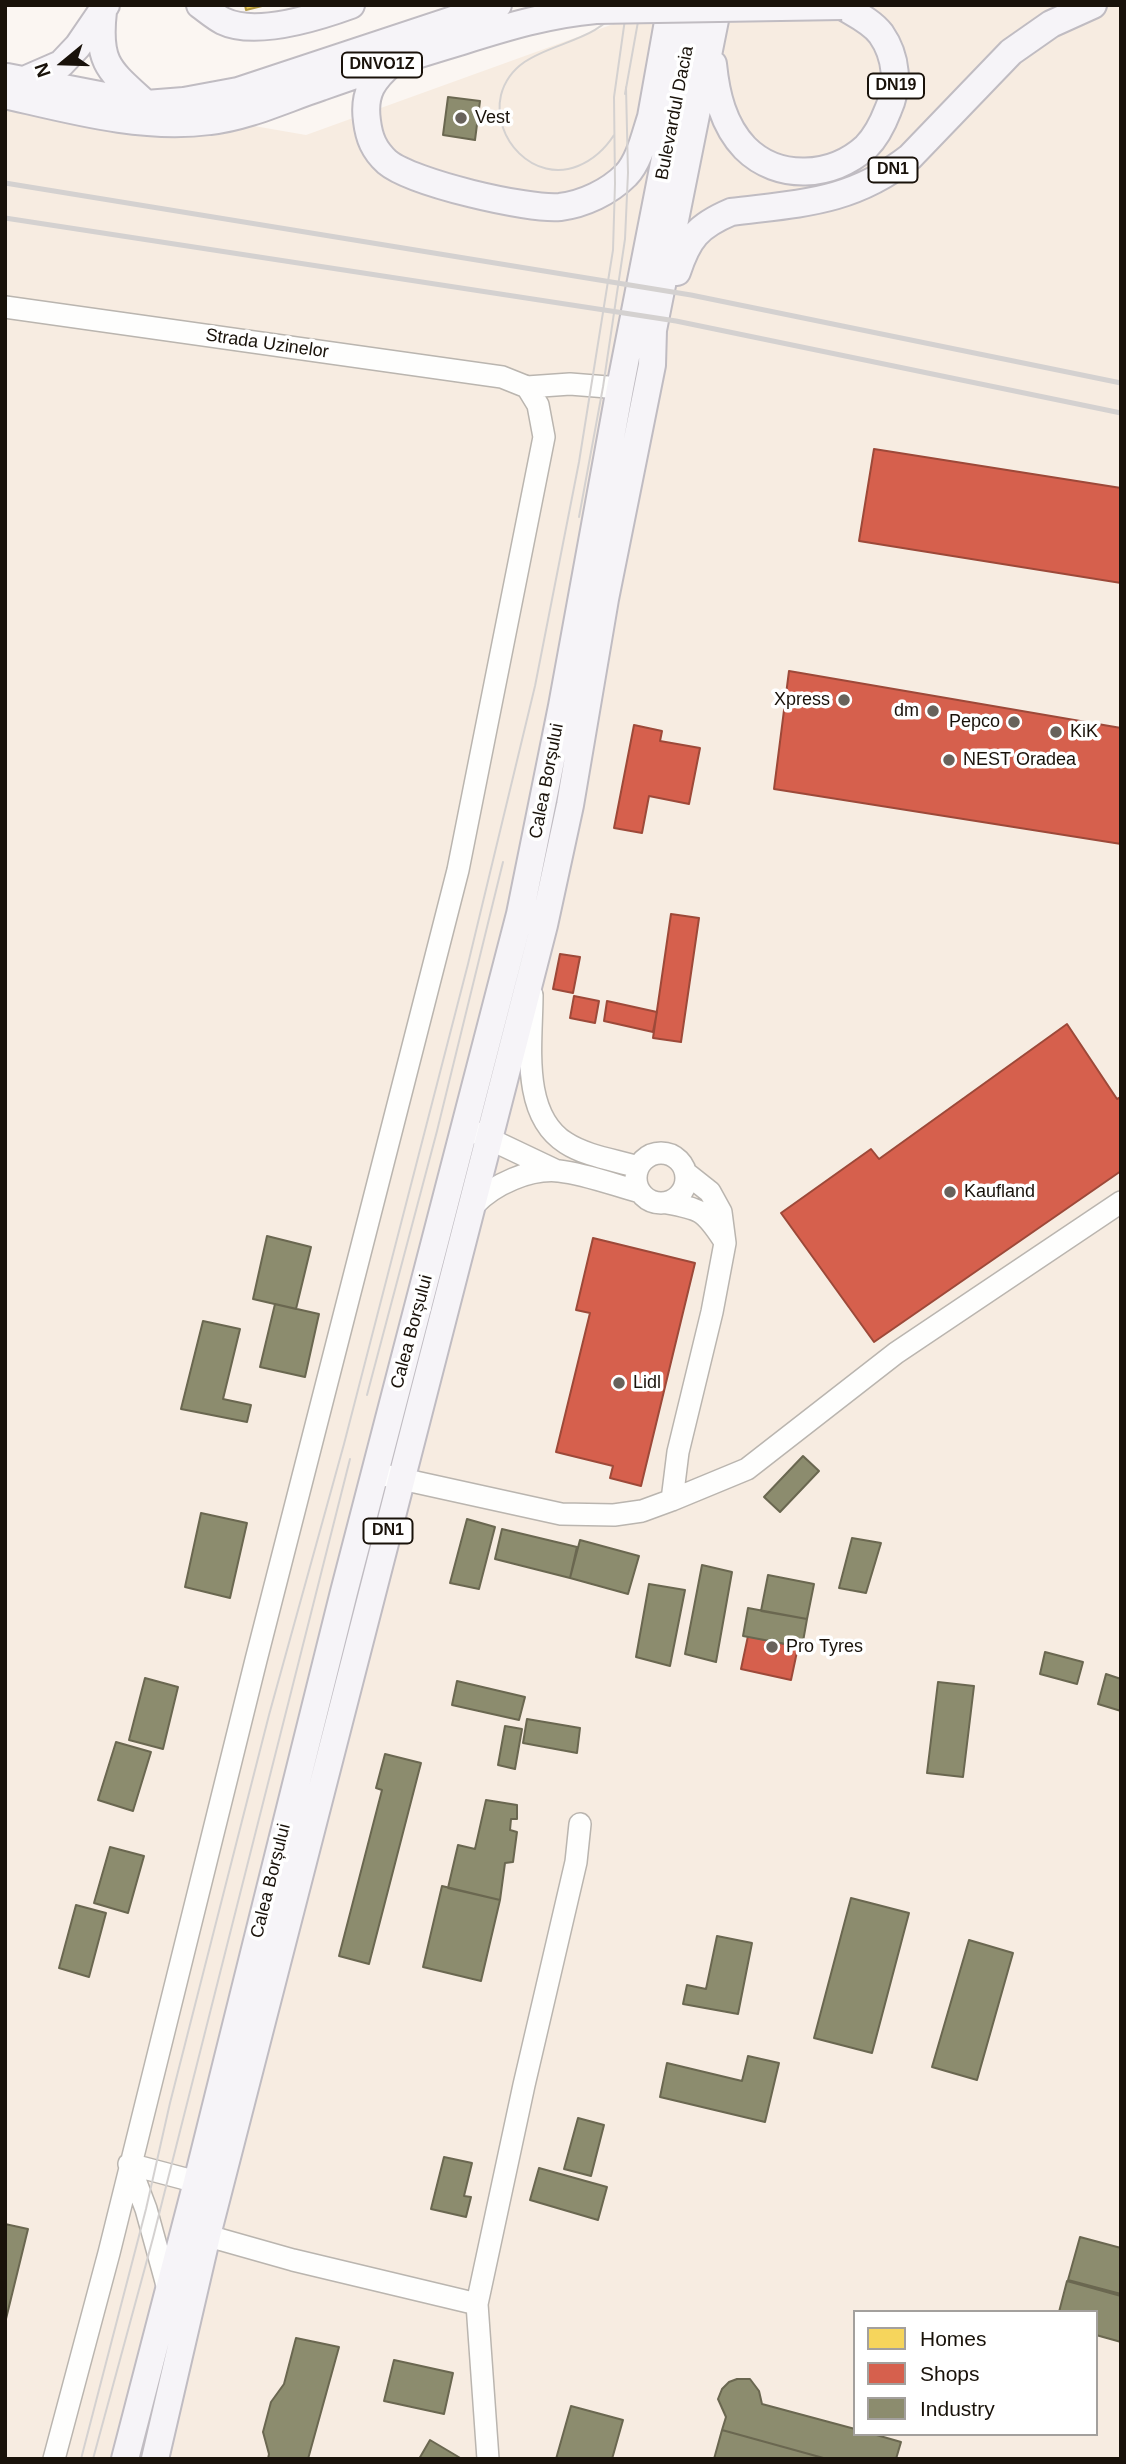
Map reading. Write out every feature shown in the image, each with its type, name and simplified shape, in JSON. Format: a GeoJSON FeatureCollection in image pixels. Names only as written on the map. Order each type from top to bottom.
{"type":"FeatureCollection","features":[{"type":"Feature","properties":{"kind":"main road"},"geometry":{"type":"LineString","coordinates":[[200,5],[224,22],[257,27],[311,20],[351,5]]}},
{"type":"Feature","properties":{"kind":"main road","name":"DNVO1Z"},"geometry":{"type":"LineString","coordinates":[[11,84],[146,104],[184,100],[238,91],[498,5]]}},
{"type":"Feature","properties":{"kind":"main road","name":"Bulevardul Dacia"},"geometry":{"type":"LineString","coordinates":[[658,196],[651,117],[671,5]]}},
{"type":"Feature","properties":{"kind":"main road","name":"Bulevardul Dacia"},"geometry":{"type":"LineString","coordinates":[[658,196],[695,5]]}},
{"type":"Feature","properties":{"kind":"main road","name":"Bulevardul Dacia"},"geometry":{"type":"LineString","coordinates":[[669,251],[718,5]]}},
{"type":"Feature","properties":{"kind":"main road","name":"DNVO1Z"},"geometry":{"type":"LineString","coordinates":[[11,84],[115,118],[170,123],[211,121],[258,109],[394,61],[561,13],[853,5]]}},
{"type":"Feature","properties":{"kind":"main road","name":"DN1"},"geometry":{"type":"LineString","coordinates":[[652,365],[684,249],[702,227],[732,212],[827,199],[892,171],[910,158],[1011,52],[1051,24],[1093,5]]}},
{"type":"Feature","properties":{"kind":"main road","name":"DN19"},"geometry":{"type":"LineString","coordinates":[[710,44],[715,87],[721,109],[746,149],[761,160],[793,171],[810,173],[836,165],[866,147],[877,133],[896,86],[895,66],[881,34],[866,20],[842,6]]}},
{"type":"Feature","properties":{"kind":"main road"},"geometry":{"type":"LineString","coordinates":[[104,8],[100,36],[103,56],[112,73],[146,104]]}},
{"type":"Feature","properties":{"kind":"main road"},"geometry":{"type":"LineString","coordinates":[[11,84],[61,64],[78,46],[104,8]]}},
{"type":"Feature","properties":{"kind":"main road"},"geometry":{"type":"LineString","coordinates":[[394,61],[377,76],[369,92],[365,108],[371,145],[388,163],[413,177],[529,207],[560,207],[582,202],[615,184],[628,173],[640,150],[651,117]]}},
{"type":"Feature","properties":{"kind":"main road","name":"Calea Borșului"},"geometry":{"type":"LineString","coordinates":[[388,1476],[474,1205],[478,1133],[505,981],[562,706],[658,196]]}},
{"type":"Feature","properties":{"kind":"main road","name":"Calea Borșului"},"geometry":{"type":"LineString","coordinates":[[155,2459],[195,2232],[478,1133],[532,973],[570,806],[605,599],[652,365],[653,330],[669,251]]}},
{"type":"Feature","properties":{"kind":"main road","name":"Calea Borșului"},"geometry":{"type":"LineString","coordinates":[[125,2459],[168,2289],[195,2232]]}},
{"type":"Feature","properties":{"kind":"street","name":"Strada Uzinelor"},"geometry":{"type":"LineString","coordinates":[[5,307],[502,377],[527,387]]}},
{"type":"Feature","properties":{"kind":"street"},"geometry":{"type":"LineString","coordinates":[[54,2459],[109,2253],[129,2164],[458,870],[544,437],[538,405],[527,387],[570,384],[620,388]]}},
{"type":"Feature","properties":{"kind":"street"},"geometry":{"type":"LineString","coordinates":[[532,973],[533,1093],[539,1114],[549,1128],[565,1142],[593,1154],[638,1167]]}},
{"type":"Feature","properties":{"kind":"street"},"geometry":{"type":"LineString","coordinates":[[478,1133],[557,1171],[640,1192]]}},
{"type":"Feature","properties":{"kind":"street"},"geometry":{"type":"LineString","coordinates":[[672,1500],[678,1452],[712,1312],[725,1243],[721,1212],[710,1192],[686,1173],[677,1158],[665,1153],[650,1155],[638,1167],[636,1184],[640,1192],[651,1202],[697,1209],[711,1220],[725,1243]]}},
{"type":"Feature","properties":{"kind":"street"},"geometry":{"type":"LineString","coordinates":[[474,1205],[484,1194],[501,1184],[519,1177],[557,1171]]}},
{"type":"Feature","properties":{"kind":"street"},"geometry":{"type":"LineString","coordinates":[[667,1203],[681,1194],[686,1173]]}},
{"type":"Feature","properties":{"kind":"street"},"geometry":{"type":"LineString","coordinates":[[388,1476],[561,1514],[614,1515],[642,1510],[672,1500],[747,1469],[896,1353],[1121,1202]]}},
{"type":"Feature","properties":{"kind":"street"},"geometry":{"type":"LineString","coordinates":[[488,2459],[477,2304],[576,1862],[580,1824]]}},
{"type":"Feature","properties":{"kind":"street"},"geometry":{"type":"LineString","coordinates":[[129,2164],[208,2185]]}},
{"type":"Feature","properties":{"kind":"street"},"geometry":{"type":"LineString","coordinates":[[129,2164],[146,2209],[168,2289]]}},
{"type":"Feature","properties":{"kind":"street"},"geometry":{"type":"LineString","coordinates":[[195,2232],[293,2260],[477,2304]]}},
{"type":"Feature","properties":{"kind":"shaded area"},"geometry":{"type":"Polygon","coordinates":[[[666,5],[1121,5],[1121,2459],[5,2459],[5,76],[92,98],[306,135],[666,5]]]}},
{"type":"Feature","properties":{"kind":"building: Homes"},"geometry":{"type":"Polygon","coordinates":[[[245,5],[266,5],[246,10],[245,5]]]}},
{"type":"Feature","properties":{"kind":"building: Shops"},"geometry":{"type":"Polygon","coordinates":[[[874,449],[1121,488],[1121,583],[859,541],[874,449]]]}},
{"type":"Feature","properties":{"kind":"building: Shops","name":"NEST Oradea"},"geometry":{"type":"Polygon","coordinates":[[[789,671],[1121,728],[1121,844],[774,789],[789,671]]]}},
{"type":"Feature","properties":{"kind":"building: Shops"},"geometry":{"type":"Polygon","coordinates":[[[634,725],[662,731],[660,741],[700,748],[689,804],[649,796],[642,833],[614,828],[634,725]]]}},
{"type":"Feature","properties":{"kind":"building: Shops"},"geometry":{"type":"Polygon","coordinates":[[[671,914],[699,918],[681,1042],[653,1038],[671,914]]]}},
{"type":"Feature","properties":{"kind":"building: Shops"},"geometry":{"type":"Polygon","coordinates":[[[560,954],[580,957],[573,993],[553,989],[560,954]]]}},
{"type":"Feature","properties":{"kind":"building: Shops"},"geometry":{"type":"Polygon","coordinates":[[[574,996],[599,1001],[595,1023],[570,1018],[574,996]]]}},
{"type":"Feature","properties":{"kind":"building: Shops"},"geometry":{"type":"Polygon","coordinates":[[[607,1001],[657,1012],[653,1032],[604,1021],[607,1001]]]}},
{"type":"Feature","properties":{"kind":"building: Shops","name":"Kaufland"},"geometry":{"type":"Polygon","coordinates":[[[1067,1024],[1117,1099],[1121,1097],[1121,1171],[874,1342],[781,1213],[871,1149],[879,1159],[1067,1024]]]}},
{"type":"Feature","properties":{"kind":"building: Shops","name":"Lidl"},"geometry":{"type":"Polygon","coordinates":[[[593,1238],[695,1263],[641,1486],[610,1478],[613,1466],[556,1452],[590,1313],[576,1310],[593,1238]]]}},
{"type":"Feature","properties":{"kind":"building: Shops"},"geometry":{"type":"Polygon","coordinates":[[[748,1636],[798,1647],[791,1680],[741,1669],[748,1636]]]}},
{"type":"Feature","properties":{"kind":"building: Industry","name":"Vest"},"geometry":{"type":"Polygon","coordinates":[[[448,97],[480,101],[475,140],[443,135],[448,97]]]}},
{"type":"Feature","properties":{"kind":"building: Industry"},"geometry":{"type":"Polygon","coordinates":[[[267,1236],[311,1247],[296,1309],[253,1299],[267,1236]]]}},
{"type":"Feature","properties":{"kind":"building: Industry"},"geometry":{"type":"Polygon","coordinates":[[[275,1304],[319,1314],[305,1377],[260,1367],[275,1304]]]}},
{"type":"Feature","properties":{"kind":"building: Industry"},"geometry":{"type":"Polygon","coordinates":[[[203,1321],[240,1329],[223,1399],[251,1405],[247,1422],[181,1409],[203,1321]]]}},
{"type":"Feature","properties":{"kind":"building: Industry"},"geometry":{"type":"Polygon","coordinates":[[[803,1456],[819,1471],[780,1512],[764,1497],[803,1456]]]}},
{"type":"Feature","properties":{"kind":"building: Industry"},"geometry":{"type":"Polygon","coordinates":[[[201,1513],[247,1523],[230,1598],[185,1587],[201,1513]]]}},
{"type":"Feature","properties":{"kind":"building: Industry"},"geometry":{"type":"Polygon","coordinates":[[[467,1519],[495,1527],[479,1589],[450,1583],[467,1519]]]}},
{"type":"Feature","properties":{"kind":"building: Industry"},"geometry":{"type":"Polygon","coordinates":[[[502,1529],[577,1547],[570,1578],[495,1559],[502,1529]]]}},
{"type":"Feature","properties":{"kind":"building: Industry"},"geometry":{"type":"Polygon","coordinates":[[[852,1538],[881,1543],[866,1593],[839,1588],[852,1538]]]}},
{"type":"Feature","properties":{"kind":"building: Industry"},"geometry":{"type":"Polygon","coordinates":[[[580,1540],[639,1556],[628,1594],[570,1578],[580,1540]]]}},
{"type":"Feature","properties":{"kind":"building: Industry"},"geometry":{"type":"Polygon","coordinates":[[[702,1565],[732,1572],[716,1662],[685,1654],[702,1565]]]}},
{"type":"Feature","properties":{"kind":"building: Industry"},"geometry":{"type":"Polygon","coordinates":[[[768,1575],[814,1584],[807,1619],[761,1611],[768,1575]]]}},
{"type":"Feature","properties":{"kind":"building: Industry"},"geometry":{"type":"Polygon","coordinates":[[[649,1584],[685,1590],[670,1666],[636,1657],[649,1584]]]}},
{"type":"Feature","properties":{"kind":"building: Industry"},"geometry":{"type":"Polygon","coordinates":[[[748,1608],[807,1619],[802,1647],[743,1636],[748,1608]]]}},
{"type":"Feature","properties":{"kind":"building: Industry"},"geometry":{"type":"Polygon","coordinates":[[[1045,1652],[1083,1662],[1077,1684],[1040,1674],[1045,1652]]]}},
{"type":"Feature","properties":{"kind":"building: Industry"},"geometry":{"type":"Polygon","coordinates":[[[1106,1674],[1121,1679],[1121,1711],[1098,1704],[1106,1674]]]}},
{"type":"Feature","properties":{"kind":"building: Industry"},"geometry":{"type":"Polygon","coordinates":[[[145,1678],[178,1687],[163,1749],[129,1740],[145,1678]]]}},
{"type":"Feature","properties":{"kind":"building: Industry"},"geometry":{"type":"Polygon","coordinates":[[[457,1681],[525,1697],[519,1720],[452,1705],[457,1681]]]}},
{"type":"Feature","properties":{"kind":"building: Industry"},"geometry":{"type":"Polygon","coordinates":[[[938,1682],[974,1686],[963,1777],[927,1773],[938,1682]]]}},
{"type":"Feature","properties":{"kind":"building: Industry"},"geometry":{"type":"Polygon","coordinates":[[[527,1719],[580,1728],[577,1753],[523,1743],[527,1719]]]}},
{"type":"Feature","properties":{"kind":"building: Industry"},"geometry":{"type":"Polygon","coordinates":[[[505,1726],[522,1729],[515,1769],[498,1765],[505,1726]]]}},
{"type":"Feature","properties":{"kind":"building: Industry"},"geometry":{"type":"Polygon","coordinates":[[[116,1742],[151,1752],[133,1811],[98,1800],[116,1742]]]}},
{"type":"Feature","properties":{"kind":"building: Industry"},"geometry":{"type":"Polygon","coordinates":[[[385,1754],[421,1763],[369,1964],[339,1956],[382,1790],[376,1788],[385,1754]]]}},
{"type":"Feature","properties":{"kind":"building: Industry"},"geometry":{"type":"Polygon","coordinates":[[[486,1800],[517,1805],[517,1819],[511,1819],[510,1830],[517,1832],[513,1862],[505,1863],[500,1900],[448,1888],[458,1845],[475,1849],[486,1800]]]}},
{"type":"Feature","properties":{"kind":"building: Industry"},"geometry":{"type":"Polygon","coordinates":[[[110,1847],[144,1856],[128,1913],[94,1903],[110,1847]]]}},
{"type":"Feature","properties":{"kind":"building: Industry"},"geometry":{"type":"Polygon","coordinates":[[[442,1886],[500,1900],[481,1981],[423,1967],[442,1886]]]}},
{"type":"Feature","properties":{"kind":"building: Industry"},"geometry":{"type":"Polygon","coordinates":[[[851,1898],[909,1913],[872,2053],[814,2038],[851,1898]]]}},
{"type":"Feature","properties":{"kind":"building: Industry"},"geometry":{"type":"Polygon","coordinates":[[[76,1905],[106,1913],[89,1977],[59,1968],[76,1905]]]}},
{"type":"Feature","properties":{"kind":"building: Industry"},"geometry":{"type":"Polygon","coordinates":[[[717,1936],[752,1943],[738,2014],[683,2004],[687,1985],[706,1989],[717,1936]]]}},
{"type":"Feature","properties":{"kind":"building: Industry"},"geometry":{"type":"Polygon","coordinates":[[[969,1940],[1013,1953],[977,2080],[932,2067],[969,1940]]]}},
{"type":"Feature","properties":{"kind":"building: Industry"},"geometry":{"type":"Polygon","coordinates":[[[748,2056],[779,2063],[765,2122],[660,2097],[667,2063],[742,2081],[748,2056]]]}},
{"type":"Feature","properties":{"kind":"building: Industry"},"geometry":{"type":"Polygon","coordinates":[[[578,2118],[604,2125],[591,2176],[564,2169],[578,2118]]]}},
{"type":"Feature","properties":{"kind":"building: Industry"},"geometry":{"type":"Polygon","coordinates":[[[444,2157],[472,2163],[464,2196],[471,2197],[466,2217],[431,2209],[444,2157]]]}},
{"type":"Feature","properties":{"kind":"building: Industry"},"geometry":{"type":"Polygon","coordinates":[[[539,2168],[607,2187],[598,2220],[530,2200],[539,2168]]]}},
{"type":"Feature","properties":{"kind":"building: Industry"},"geometry":{"type":"Polygon","coordinates":[[[5,2224],[28,2229],[5,2323],[5,2224]]]}},
{"type":"Feature","properties":{"kind":"building: Industry"},"geometry":{"type":"Polygon","coordinates":[[[1080,2237],[1121,2248],[1121,2294],[1068,2280],[1080,2237]]]}},
{"type":"Feature","properties":{"kind":"building: Industry"},"geometry":{"type":"Polygon","coordinates":[[[1067,2281],[1121,2296],[1121,2342],[1098,2336],[1098,2310],[1060,2310],[1067,2281]]]}},
{"type":"Feature","properties":{"kind":"building: Industry"},"geometry":{"type":"Polygon","coordinates":[[[296,2338],[339,2347],[308,2459],[268,2459],[263,2432],[271,2402],[284,2384],[296,2338]]]}},
{"type":"Feature","properties":{"kind":"building: Industry"},"geometry":{"type":"Polygon","coordinates":[[[394,2360],[453,2373],[444,2414],[384,2401],[394,2360]]]}},
{"type":"Feature","properties":{"kind":"building: Industry"},"geometry":{"type":"Polygon","coordinates":[[[750,2379],[759,2391],[762,2404],[853,2428],[853,2436],[880,2436],[901,2442],[896,2459],[827,2459],[722,2430],[726,2417],[718,2399],[729,2382],[750,2379]]]}},
{"type":"Feature","properties":{"kind":"building: Industry"},"geometry":{"type":"Polygon","coordinates":[[[571,2406],[623,2420],[612,2459],[556,2459],[571,2406]]]}},
{"type":"Feature","properties":{"kind":"building: Industry"},"geometry":{"type":"Polygon","coordinates":[[[722,2430],[827,2459],[714,2459],[722,2430]]]}},
{"type":"Feature","properties":{"kind":"building: Industry"},"geometry":{"type":"Polygon","coordinates":[[[430,2440],[462,2459],[419,2459],[430,2440]]]}},
{"type":"Feature","properties":{"kind":"tram line"},"geometry":{"type":"LineString","coordinates":[[614,135],[590,160],[562,170],[546,169],[532,163],[509,141],[500,111],[501,95],[509,77],[522,64],[538,54],[593,31],[608,20],[620,5]]}},
{"type":"Feature","properties":{"kind":"tram line"},"geometry":{"type":"LineString","coordinates":[[81,2459],[269,1715],[344,1444],[468,964],[535,686],[579,462],[613,250],[614,97],[627,5]]}},
{"type":"Feature","properties":{"kind":"tram line"},"geometry":{"type":"LineString","coordinates":[[625,94],[641,5]]}},
{"type":"Feature","properties":{"kind":"tram line"},"geometry":{"type":"LineString","coordinates":[[579,517],[603,387],[625,239],[628,173],[626,87]]}},
{"type":"Feature","properties":{"kind":"tram line"},"geometry":{"type":"LineString","coordinates":[[367,1395],[437,1131],[503,862]]}},
{"type":"Feature","properties":{"kind":"tram line"},"geometry":{"type":"LineString","coordinates":[[93,2459],[153,2238],[350,1459]]}},
{"type":"Feature","properties":{"kind":"railway"},"geometry":{"type":"LineString","coordinates":[[5,183],[691,295],[1121,383]]}},
{"type":"Feature","properties":{"kind":"railway"},"geometry":{"type":"LineString","coordinates":[[5,218],[676,321],[1121,413]]}},
{"type":"Feature","properties":{"kind":"place","name":"Vest"},"geometry":{"type":"Point","coordinates":[461,118]}},
{"type":"Feature","properties":{"kind":"place","name":"Xpress"},"geometry":{"type":"Point","coordinates":[844,700]}},
{"type":"Feature","properties":{"kind":"place","name":"dm"},"geometry":{"type":"Point","coordinates":[933,711]}},
{"type":"Feature","properties":{"kind":"place","name":"Pepco"},"geometry":{"type":"Point","coordinates":[1014,722]}},
{"type":"Feature","properties":{"kind":"place","name":"KiK"},"geometry":{"type":"Point","coordinates":[1056,732]}},
{"type":"Feature","properties":{"kind":"place","name":"NEST Oradea"},"geometry":{"type":"Point","coordinates":[949,760]}},
{"type":"Feature","properties":{"kind":"place","name":"Kaufland"},"geometry":{"type":"Point","coordinates":[950,1192]}},
{"type":"Feature","properties":{"kind":"place","name":"Lidl"},"geometry":{"type":"Point","coordinates":[619,1383]}},
{"type":"Feature","properties":{"kind":"place","name":"Pro Tyres"},"geometry":{"type":"Point","coordinates":[772,1647]}}]}
